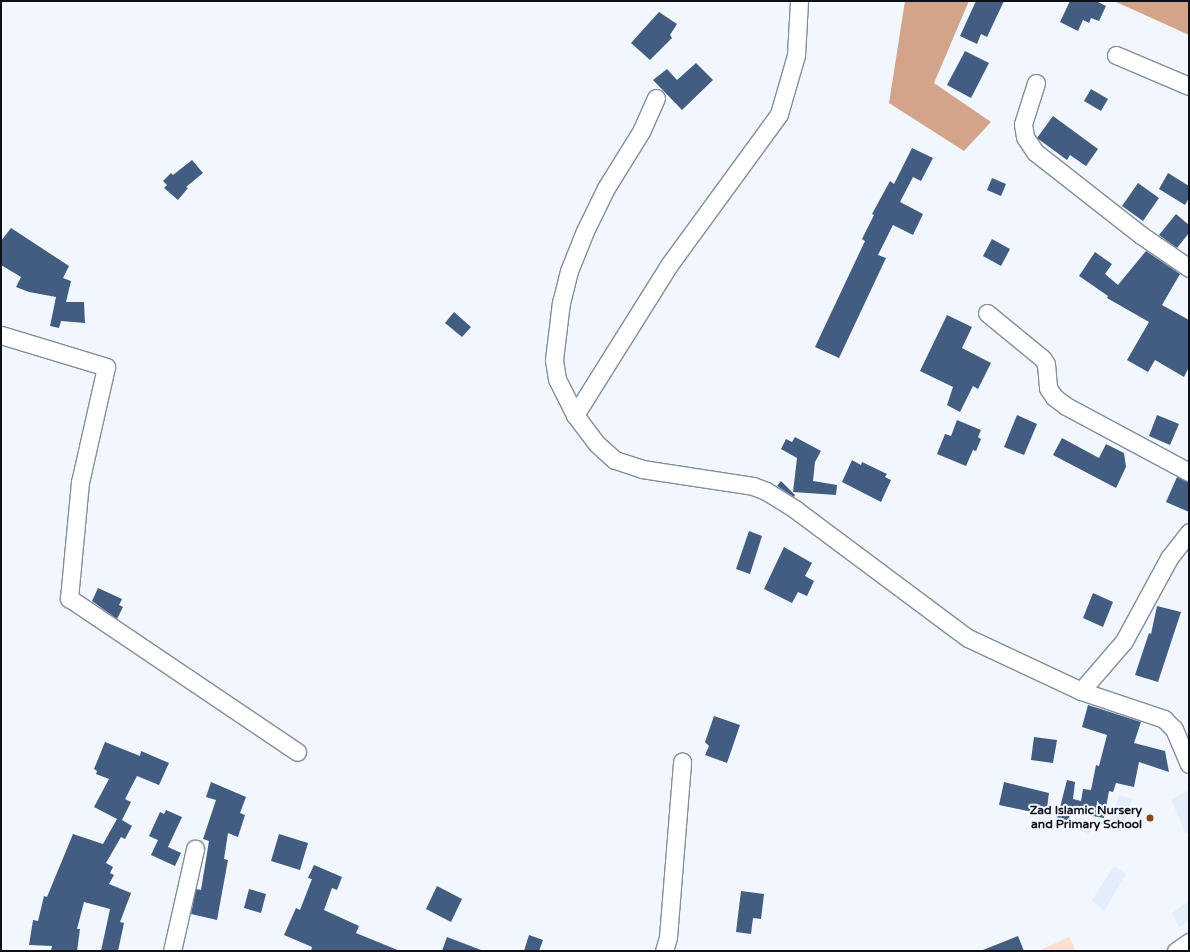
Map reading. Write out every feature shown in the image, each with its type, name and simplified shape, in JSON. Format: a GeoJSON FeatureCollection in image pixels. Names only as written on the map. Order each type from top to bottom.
{"type":"FeatureCollection","features":[{"type":"Feature","properties":{"kind":"street"},"geometry":{"type":"LineString","coordinates":[[575,415],[669,265],[779,114],[796,55],[799,1]]}},
{"type":"Feature","properties":{"kind":"street"},"geometry":{"type":"LineString","coordinates":[[1116,55],[1189,86]]}},
{"type":"Feature","properties":{"kind":"street"},"geometry":{"type":"LineString","coordinates":[[1036,83],[1023,124],[1026,137],[1035,152],[1135,230],[1189,268]]}},
{"type":"Feature","properties":{"kind":"street"},"geometry":{"type":"LineString","coordinates":[[656,98],[642,130],[606,188],[569,271],[561,302],[554,360],[557,379],[575,415],[597,444],[615,460],[642,469],[753,486],[766,491],[796,510],[968,638],[1081,691],[1164,719],[1174,729],[1189,764]]}},
{"type":"Feature","properties":{"kind":"street"},"geometry":{"type":"LineString","coordinates":[[987,313],[1042,358],[1046,364],[1048,388],[1060,402],[1189,472]]}},
{"type":"Feature","properties":{"kind":"street"},"geometry":{"type":"LineString","coordinates":[[1,334],[106,368],[80,482],[69,598],[297,752]]}},
{"type":"Feature","properties":{"kind":"street"},"geometry":{"type":"LineString","coordinates":[[1081,691],[1124,641],[1169,558],[1189,532]]}},
{"type":"Feature","properties":{"kind":"street"},"geometry":{"type":"LineString","coordinates":[[664,951],[668,937],[682,762]]}},
{"type":"Feature","properties":{"kind":"street"},"geometry":{"type":"LineString","coordinates":[[172,951],[195,849]]}},
{"type":"Feature","properties":{"kind":"street"},"geometry":{"type":"LineString","coordinates":[[1176,951],[1189,942]]}},
{"type":"Feature","properties":{"kind":"shaded area"},"geometry":{"type":"Polygon","coordinates":[[[905,1],[969,1],[934,83],[991,122],[964,151],[889,103],[905,1]]]}},
{"type":"Feature","properties":{"kind":"shaded area"},"geometry":{"type":"Polygon","coordinates":[[[1114,1],[1189,1],[1189,35],[1114,1]]]}},
{"type":"Feature","properties":{"kind":"shaded area"},"geometry":{"type":"Polygon","coordinates":[[[1188,790],[1189,832],[1186,834],[1171,800],[1188,790]]]}},
{"type":"Feature","properties":{"kind":"shaded area"},"geometry":{"type":"Polygon","coordinates":[[[1119,795],[1132,799],[1121,832],[1108,827],[1119,795]]]}},
{"type":"Feature","properties":{"kind":"shaded area"},"geometry":{"type":"Polygon","coordinates":[[[1076,816],[1093,824],[1089,834],[1072,826],[1076,816]]]}},
{"type":"Feature","properties":{"kind":"shaded area"},"geometry":{"type":"Polygon","coordinates":[[[1114,866],[1126,874],[1104,911],[1092,900],[1114,866]]]}},
{"type":"Feature","properties":{"kind":"shaded area"},"geometry":{"type":"Polygon","coordinates":[[[1189,901],[1189,920],[1179,927],[1172,913],[1189,901]]]}},
{"type":"Feature","properties":{"kind":"shaded area"},"geometry":{"type":"Polygon","coordinates":[[[1069,937],[1076,951],[1038,951],[1069,937]]]}},
{"type":"Feature","properties":{"kind":"building"},"geometry":{"type":"Polygon","coordinates":[[[976,1],[1004,1],[987,37],[981,34],[977,44],[960,36],[976,1]]]}},
{"type":"Feature","properties":{"kind":"building"},"geometry":{"type":"Polygon","coordinates":[[[1070,1],[1096,1],[1106,6],[1099,21],[1091,18],[1089,23],[1083,20],[1078,31],[1060,22],[1070,1]]]}},
{"type":"Feature","properties":{"kind":"building"},"geometry":{"type":"Polygon","coordinates":[[[659,12],[677,24],[670,35],[672,38],[650,60],[631,43],[659,12]]]}},
{"type":"Feature","properties":{"kind":"building"},"geometry":{"type":"Polygon","coordinates":[[[965,51],[989,63],[971,98],[947,85],[965,51]]]}},
{"type":"Feature","properties":{"kind":"building"},"geometry":{"type":"Polygon","coordinates":[[[696,63],[713,80],[682,110],[653,80],[667,69],[677,80],[696,63]]]}},
{"type":"Feature","properties":{"kind":"building"},"geometry":{"type":"Polygon","coordinates":[[[1091,89],[1108,99],[1101,111],[1084,101],[1091,89]]]}},
{"type":"Feature","properties":{"kind":"building"},"geometry":{"type":"Polygon","coordinates":[[[1053,116],[1098,149],[1086,166],[1070,155],[1067,160],[1037,138],[1053,116]]]}},
{"type":"Feature","properties":{"kind":"building"},"geometry":{"type":"Polygon","coordinates":[[[912,148],[933,158],[921,181],[913,177],[900,202],[923,214],[913,235],[893,225],[878,255],[886,258],[839,358],[815,347],[865,241],[862,239],[874,215],[872,214],[890,181],[894,184],[912,148]]]}},
{"type":"Feature","properties":{"kind":"building"},"geometry":{"type":"Polygon","coordinates":[[[192,160],[203,173],[186,187],[188,188],[178,200],[164,188],[167,185],[163,181],[171,173],[173,175],[192,160]]]}},
{"type":"Feature","properties":{"kind":"building"},"geometry":{"type":"Polygon","coordinates":[[[1168,173],[1189,186],[1189,198],[1185,205],[1159,189],[1168,173]]]}},
{"type":"Feature","properties":{"kind":"building"},"geometry":{"type":"Polygon","coordinates":[[[992,178],[1006,184],[1001,196],[987,190],[992,178]]]}},
{"type":"Feature","properties":{"kind":"building"},"geometry":{"type":"Polygon","coordinates":[[[1138,183],[1159,198],[1143,221],[1122,206],[1138,183]]]}},
{"type":"Feature","properties":{"kind":"building"},"geometry":{"type":"Polygon","coordinates":[[[1176,214],[1189,225],[1189,233],[1177,248],[1159,235],[1176,214]]]}},
{"type":"Feature","properties":{"kind":"building"},"geometry":{"type":"Polygon","coordinates":[[[11,228],[69,266],[63,278],[71,281],[66,302],[84,302],[85,323],[61,321],[59,328],[50,326],[56,297],[29,292],[16,287],[21,277],[1,265],[1,241],[11,228]]]}},
{"type":"Feature","properties":{"kind":"building"},"geometry":{"type":"Polygon","coordinates":[[[992,239],[1010,249],[1001,266],[983,256],[992,239]]]}},
{"type":"Feature","properties":{"kind":"building"},"geometry":{"type":"Polygon","coordinates":[[[1146,251],[1180,274],[1162,305],[1189,320],[1189,367],[1184,377],[1155,360],[1148,372],[1127,360],[1149,322],[1107,298],[1108,296],[1079,276],[1095,252],[1112,264],[1105,274],[1118,285],[1146,251]]]}},
{"type":"Feature","properties":{"kind":"building"},"geometry":{"type":"Polygon","coordinates":[[[454,312],[471,327],[462,337],[445,323],[454,312]]]}},
{"type":"Feature","properties":{"kind":"building"},"geometry":{"type":"Polygon","coordinates":[[[947,315],[972,327],[962,348],[991,363],[978,389],[973,386],[960,412],[947,405],[953,387],[920,371],[947,315]]]}},
{"type":"Feature","properties":{"kind":"building"},"geometry":{"type":"Polygon","coordinates":[[[1017,415],[1037,424],[1024,455],[1004,447],[1017,415]]]}},
{"type":"Feature","properties":{"kind":"building"},"geometry":{"type":"Polygon","coordinates":[[[1157,415],[1179,424],[1170,445],[1149,436],[1157,415]]]}},
{"type":"Feature","properties":{"kind":"building"},"geometry":{"type":"Polygon","coordinates":[[[957,420],[981,430],[978,437],[981,439],[976,451],[973,450],[966,466],[937,454],[945,434],[951,436],[957,420]]]}},
{"type":"Feature","properties":{"kind":"building"},"geometry":{"type":"Polygon","coordinates":[[[795,437],[821,451],[815,462],[813,481],[837,485],[836,495],[793,492],[797,458],[781,449],[786,439],[792,442],[795,437]]]}},
{"type":"Feature","properties":{"kind":"building"},"geometry":{"type":"Polygon","coordinates":[[[1062,438],[1099,458],[1106,444],[1124,453],[1126,467],[1116,488],[1053,455],[1062,438]]]}},
{"type":"Feature","properties":{"kind":"building"},"geometry":{"type":"Polygon","coordinates":[[[852,460],[861,465],[862,462],[887,474],[885,477],[891,480],[881,502],[842,482],[852,460]]]}},
{"type":"Feature","properties":{"kind":"building"},"geometry":{"type":"Polygon","coordinates":[[[1177,477],[1189,482],[1189,512],[1166,502],[1177,477]]]}},
{"type":"Feature","properties":{"kind":"building"},"geometry":{"type":"Polygon","coordinates":[[[781,481],[795,495],[794,497],[777,486],[781,481]]]}},
{"type":"Feature","properties":{"kind":"building"},"geometry":{"type":"Polygon","coordinates":[[[749,531],[762,536],[750,574],[736,569],[749,531]]]}},
{"type":"Feature","properties":{"kind":"building"},"geometry":{"type":"Polygon","coordinates":[[[784,547],[812,563],[805,576],[814,581],[807,596],[798,592],[792,603],[764,589],[784,547]]]}},
{"type":"Feature","properties":{"kind":"building"},"geometry":{"type":"Polygon","coordinates":[[[98,588],[122,599],[119,605],[123,607],[117,619],[92,601],[98,588]]]}},
{"type":"Feature","properties":{"kind":"building"},"geometry":{"type":"Polygon","coordinates":[[[1093,593],[1113,602],[1103,627],[1083,618],[1093,593]]]}},
{"type":"Feature","properties":{"kind":"building"},"geometry":{"type":"Polygon","coordinates":[[[1157,606],[1181,612],[1158,682],[1135,675],[1149,633],[1151,634],[1157,606]]]}},
{"type":"Feature","properties":{"kind":"building"},"geometry":{"type":"Polygon","coordinates":[[[1088,705],[1141,722],[1134,743],[1165,751],[1169,772],[1139,762],[1134,787],[1116,783],[1113,792],[1109,791],[1104,818],[1070,812],[1069,822],[1057,819],[1067,780],[1075,782],[1073,799],[1081,801],[1083,789],[1091,790],[1096,765],[1099,766],[1107,735],[1082,727],[1088,705]]]}},
{"type":"Feature","properties":{"kind":"building"},"geometry":{"type":"Polygon","coordinates":[[[714,716],[740,725],[727,763],[705,755],[709,746],[705,742],[714,716]]]}},
{"type":"Feature","properties":{"kind":"building"},"geometry":{"type":"Polygon","coordinates":[[[1034,737],[1057,740],[1053,763],[1031,760],[1034,737]]]}},
{"type":"Feature","properties":{"kind":"building"},"geometry":{"type":"Polygon","coordinates":[[[105,742],[140,756],[141,751],[169,763],[159,785],[137,776],[125,799],[131,802],[122,820],[132,826],[125,839],[121,837],[106,863],[113,867],[110,873],[114,875],[109,884],[131,893],[120,922],[124,923],[118,951],[101,951],[110,909],[84,902],[77,929],[80,929],[77,951],[51,951],[52,946],[29,945],[33,920],[38,921],[44,896],[47,897],[73,834],[103,844],[117,819],[94,807],[109,779],[96,774],[97,771],[94,769],[105,742]]]}},
{"type":"Feature","properties":{"kind":"building"},"geometry":{"type":"Polygon","coordinates":[[[211,782],[246,797],[240,813],[245,815],[238,837],[228,833],[224,859],[228,860],[217,920],[191,914],[196,889],[201,890],[209,841],[203,839],[216,800],[206,797],[211,782]]]}},
{"type":"Feature","properties":{"kind":"building"},"geometry":{"type":"Polygon","coordinates":[[[1004,782],[1049,793],[1046,815],[999,805],[1004,782]]]}},
{"type":"Feature","properties":{"kind":"building"},"geometry":{"type":"Polygon","coordinates":[[[166,810],[182,817],[168,847],[181,853],[175,866],[151,855],[158,840],[149,836],[160,812],[164,814],[166,810]]]}},
{"type":"Feature","properties":{"kind":"building"},"geometry":{"type":"Polygon","coordinates":[[[279,834],[308,843],[300,870],[271,861],[279,834]]]}},
{"type":"Feature","properties":{"kind":"building"},"geometry":{"type":"Polygon","coordinates":[[[314,865],[342,877],[337,890],[332,888],[324,910],[359,926],[356,933],[400,951],[311,951],[312,947],[284,935],[296,908],[300,910],[312,879],[308,878],[314,865]]]}},
{"type":"Feature","properties":{"kind":"building"},"geometry":{"type":"Polygon","coordinates":[[[437,886],[462,899],[451,922],[426,909],[437,886]]]}},
{"type":"Feature","properties":{"kind":"building"},"geometry":{"type":"Polygon","coordinates":[[[249,889],[266,894],[261,913],[244,908],[249,889]]]}},
{"type":"Feature","properties":{"kind":"building"},"geometry":{"type":"Polygon","coordinates":[[[741,891],[764,894],[761,919],[753,918],[751,934],[736,932],[741,891]]]}},
{"type":"Feature","properties":{"kind":"building"},"geometry":{"type":"Polygon","coordinates":[[[529,935],[543,940],[539,951],[524,951],[529,935]]]}},
{"type":"Feature","properties":{"kind":"building"},"geometry":{"type":"Polygon","coordinates":[[[1018,936],[1024,951],[983,951],[983,950],[1018,936]]]}},
{"type":"Feature","properties":{"kind":"building"},"geometry":{"type":"Polygon","coordinates":[[[447,937],[481,950],[481,951],[442,951],[447,937]]]}},
{"type":"Feature","properties":{"kind":"place","name":"Zad Islamic Nursery and Primary School"},"geometry":{"type":"Point","coordinates":[1150,818]}}]}
